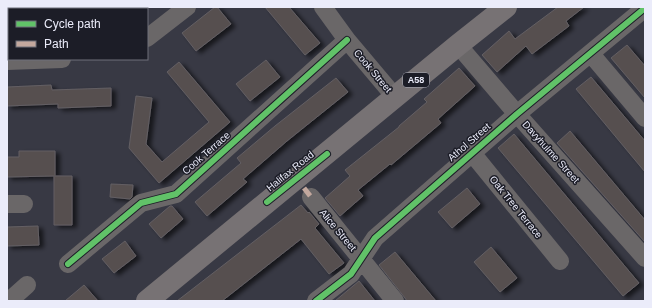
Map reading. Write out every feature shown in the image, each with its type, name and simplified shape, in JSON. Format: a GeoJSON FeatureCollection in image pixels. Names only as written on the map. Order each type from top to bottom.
{"type":"FeatureCollection","features":[{"type":"Feature","properties":{"kind":"highway","name":"Halifax Road"},"geometry":{"type":"LineString","coordinates":[[147,301],[506,7]]}},
{"type":"Feature","properties":{"kind":"street"},"geometry":{"type":"LineString","coordinates":[[148,37],[187,7]]}},
{"type":"Feature","properties":{"kind":"street","name":"Cook Street"},"geometry":{"type":"LineString","coordinates":[[323,7],[347,40],[395,97]]}},
{"type":"Feature","properties":{"kind":"street","name":"Athol Street"},"geometry":{"type":"LineString","coordinates":[[316,301],[351,274],[375,238],[516,114],[591,54],[645,8]]}},
{"type":"Feature","properties":{"kind":"street","name":"Cook Terrace"},"geometry":{"type":"LineString","coordinates":[[68,264],[141,203],[176,194],[347,40]]}},
{"type":"Feature","properties":{"kind":"street","name":"Davyhulme Street"},"geometry":{"type":"LineString","coordinates":[[458,45],[516,114],[645,258]]}},
{"type":"Feature","properties":{"kind":"street"},"geometry":{"type":"LineString","coordinates":[[591,54],[645,118]]}},
{"type":"Feature","properties":{"kind":"street"},"geometry":{"type":"LineString","coordinates":[[7,61],[34,60]]}},
{"type":"Feature","properties":{"kind":"street","name":"Oak Tree Terrace"},"geometry":{"type":"LineString","coordinates":[[472,153],[560,261]]}},
{"type":"Feature","properties":{"kind":"street","name":"Alice Street"},"geometry":{"type":"LineString","coordinates":[[311,197],[395,301]]}},
{"type":"Feature","properties":{"kind":"street"},"geometry":{"type":"LineString","coordinates":[[9,301],[26,286]]}},
{"type":"Feature","properties":{"kind":"building"},"geometry":{"type":"Polygon","coordinates":[[[217,7],[231,24],[196,51],[182,33],[217,7]]]}},
{"type":"Feature","properties":{"kind":"building"},"geometry":{"type":"Polygon","coordinates":[[[265,7],[289,7],[320,43],[305,55],[265,7]]]}},
{"type":"Feature","properties":{"kind":"building"},"geometry":{"type":"Polygon","coordinates":[[[558,7],[584,7],[566,21],[569,26],[532,54],[526,46],[497,72],[482,55],[509,31],[515,39],[558,7]]]}},
{"type":"Feature","properties":{"kind":"building"},"geometry":{"type":"Polygon","coordinates":[[[627,45],[645,66],[645,98],[611,58],[627,45]]]}},
{"type":"Feature","properties":{"kind":"building"},"geometry":{"type":"Polygon","coordinates":[[[266,60],[280,77],[250,101],[236,84],[266,60]]]}},
{"type":"Feature","properties":{"kind":"building"},"geometry":{"type":"Polygon","coordinates":[[[179,62],[230,122],[159,183],[129,148],[136,96],[152,98],[146,144],[162,162],[209,122],[167,72],[179,62]]]}},
{"type":"Feature","properties":{"kind":"building"},"geometry":{"type":"Polygon","coordinates":[[[459,68],[475,86],[438,119],[441,123],[391,165],[390,164],[358,190],[363,196],[340,216],[325,198],[350,176],[345,170],[399,127],[427,102],[424,99],[459,68]]]}},
{"type":"Feature","properties":{"kind":"building"},"geometry":{"type":"Polygon","coordinates":[[[591,77],[645,141],[645,172],[576,89],[591,77]]]}},
{"type":"Feature","properties":{"kind":"building"},"geometry":{"type":"Polygon","coordinates":[[[336,78],[348,92],[243,179],[247,182],[207,216],[195,202],[241,163],[237,158],[336,78]]]}},
{"type":"Feature","properties":{"kind":"building"},"geometry":{"type":"Polygon","coordinates":[[[51,85],[52,90],[111,88],[111,106],[58,108],[58,104],[7,106],[7,87],[51,85]]]}},
{"type":"Feature","properties":{"kind":"building"},"geometry":{"type":"Polygon","coordinates":[[[570,131],[645,220],[645,242],[557,143],[570,131]]]}},
{"type":"Feature","properties":{"kind":"building"},"geometry":{"type":"Polygon","coordinates":[[[514,134],[639,283],[623,296],[498,148],[514,134]]]}},
{"type":"Feature","properties":{"kind":"building"},"geometry":{"type":"Polygon","coordinates":[[[19,151],[55,151],[55,176],[72,176],[72,225],[54,225],[54,176],[7,177],[7,157],[19,157],[19,151]]]}},
{"type":"Feature","properties":{"kind":"building"},"geometry":{"type":"Polygon","coordinates":[[[111,184],[133,185],[132,197],[130,199],[110,197],[111,184]]]}},
{"type":"Feature","properties":{"kind":"building"},"geometry":{"type":"Polygon","coordinates":[[[467,188],[480,204],[452,228],[438,212],[467,188]]]}},
{"type":"Feature","properties":{"kind":"building"},"geometry":{"type":"Polygon","coordinates":[[[301,205],[319,224],[315,228],[344,263],[329,274],[301,239],[222,301],[177,301],[301,205]]]}},
{"type":"Feature","properties":{"kind":"building"},"geometry":{"type":"Polygon","coordinates":[[[170,206],[172,206],[183,219],[161,238],[149,224],[170,206]]]}},
{"type":"Feature","properties":{"kind":"building"},"geometry":{"type":"Polygon","coordinates":[[[38,226],[39,245],[7,246],[7,227],[38,226]]]}},
{"type":"Feature","properties":{"kind":"building"},"geometry":{"type":"Polygon","coordinates":[[[125,241],[136,256],[114,273],[102,259],[125,241]]]}},
{"type":"Feature","properties":{"kind":"building"},"geometry":{"type":"Polygon","coordinates":[[[491,247],[517,278],[500,292],[474,262],[491,247]]]}},
{"type":"Feature","properties":{"kind":"building"},"geometry":{"type":"Polygon","coordinates":[[[395,252],[436,301],[407,301],[379,265],[395,252]]]}},
{"type":"Feature","properties":{"kind":"building"},"geometry":{"type":"Polygon","coordinates":[[[359,281],[375,301],[335,301],[359,281]]]}},
{"type":"Feature","properties":{"kind":"building"},"geometry":{"type":"Polygon","coordinates":[[[84,285],[98,301],[65,301],[84,285]]]}},
{"type":"Feature","properties":{"kind":"marked path"},"geometry":{"type":"LineString","coordinates":[[304,188],[311,197]]}},
{"type":"Feature","properties":{"kind":"cycle path"},"geometry":{"type":"LineString","coordinates":[[316,301],[351,274],[375,238],[517,114],[645,8]]}},
{"type":"Feature","properties":{"kind":"cycle path"},"geometry":{"type":"LineString","coordinates":[[68,264],[141,203],[176,194],[347,40]]}},
{"type":"Feature","properties":{"kind":"cycle path"},"geometry":{"type":"LineString","coordinates":[[267,202],[327,154]]}}]}
